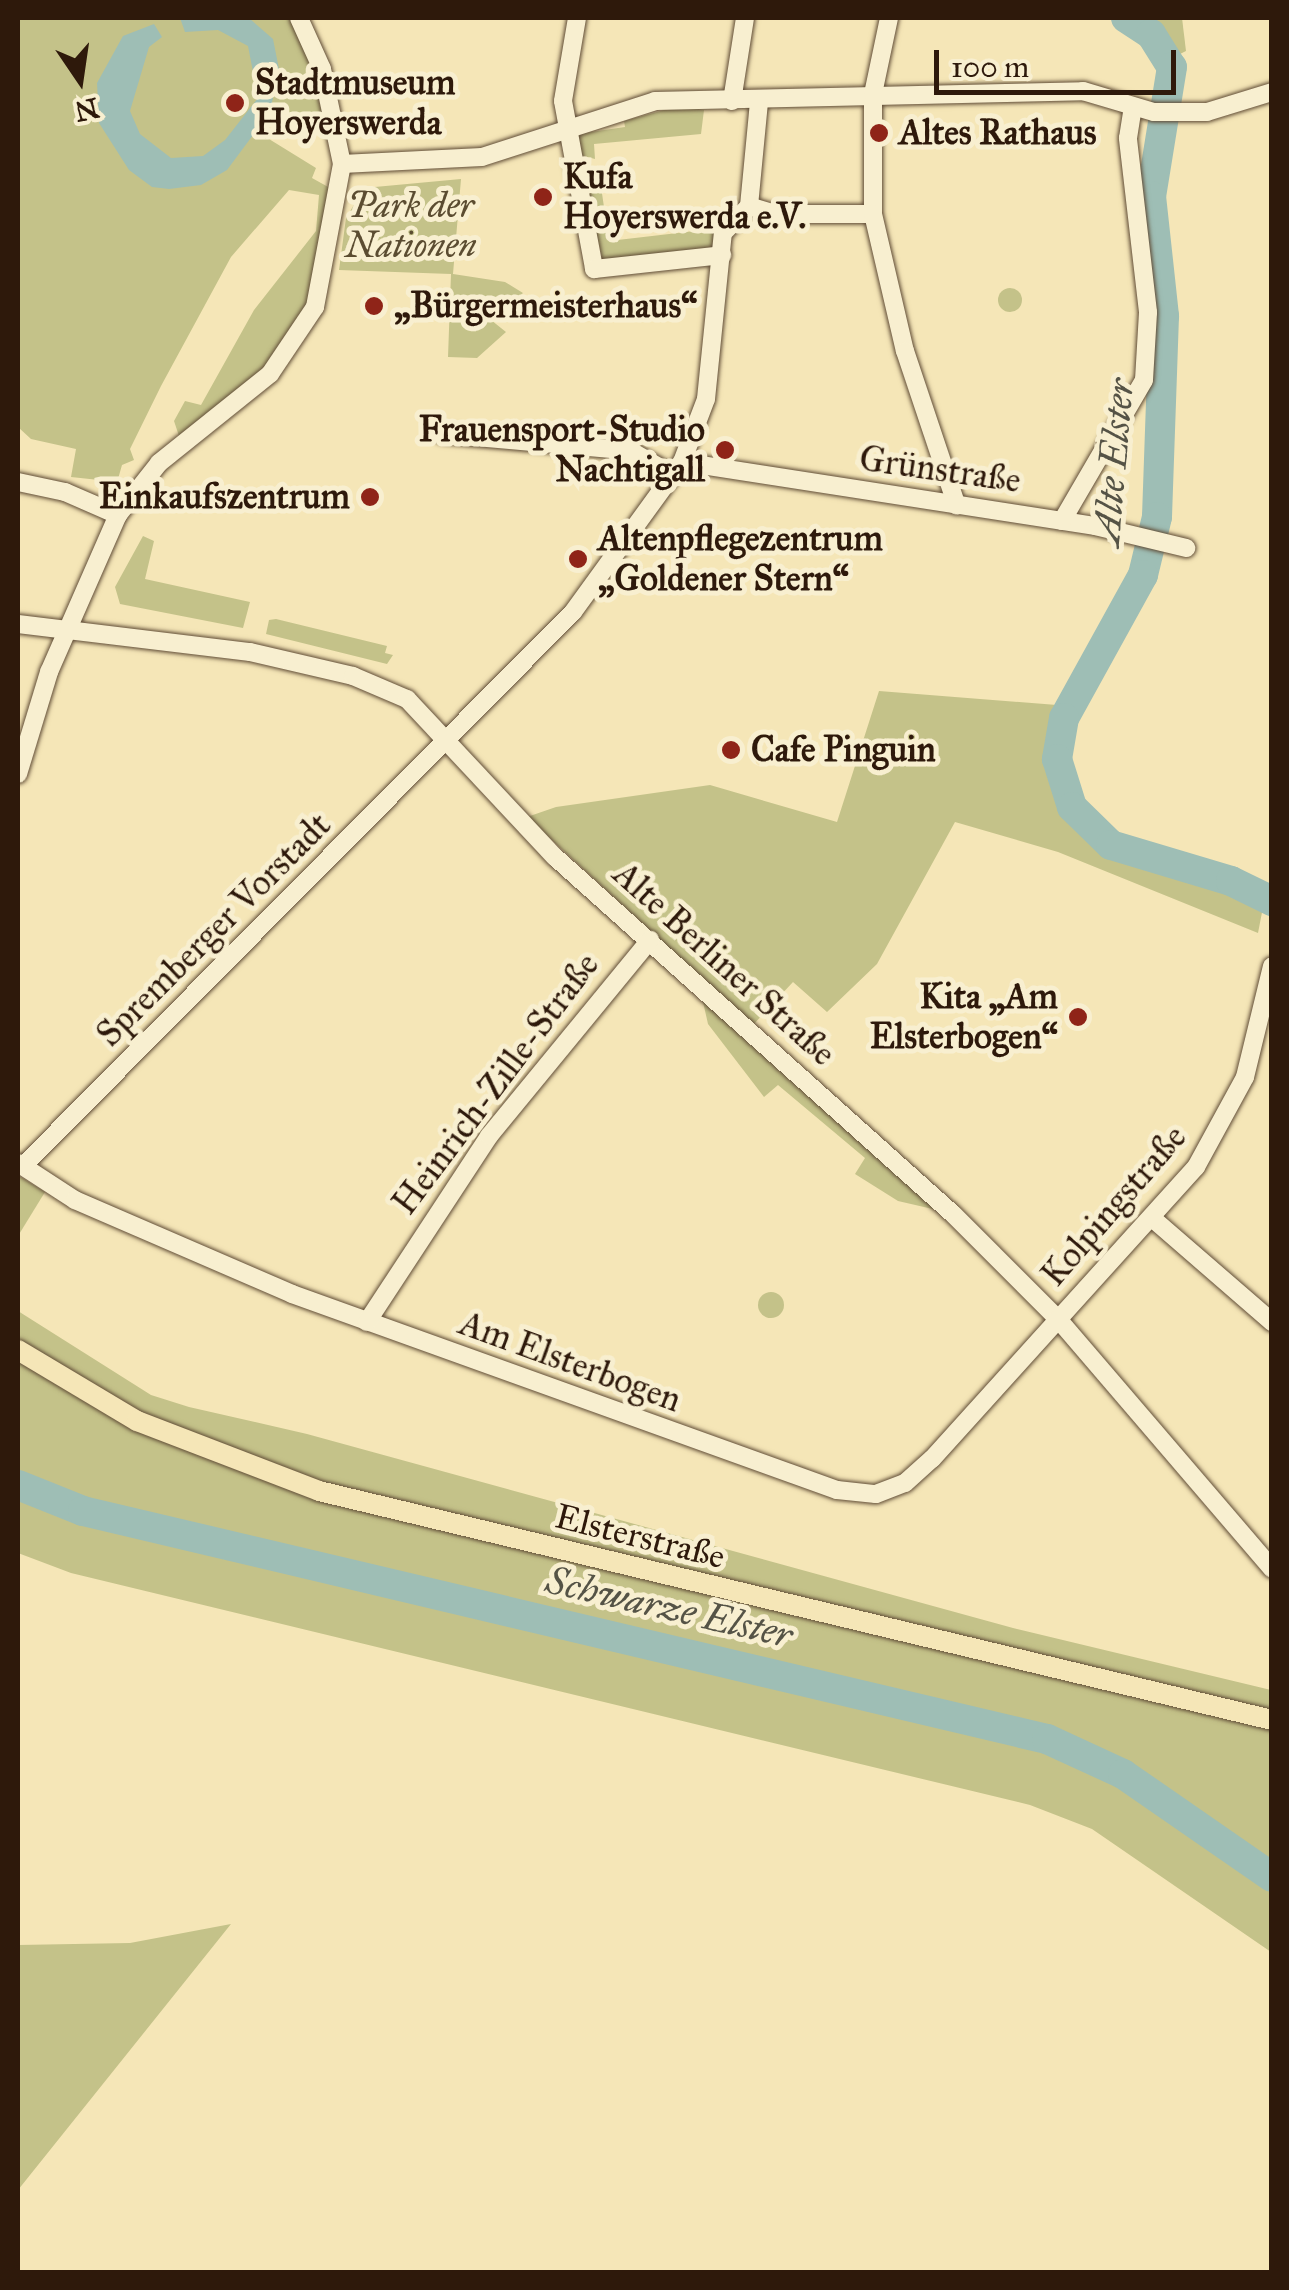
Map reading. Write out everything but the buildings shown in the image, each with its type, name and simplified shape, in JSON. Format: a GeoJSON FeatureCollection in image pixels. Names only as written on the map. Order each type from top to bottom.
{"type":"FeatureCollection","features":[{"type":"Feature","properties":{"kind":"main road","name":"Elsterstraße"},"geometry":{"type":"LineString","coordinates":[[18,1350],[136,1422],[319,1491],[1272,1720]]}},
{"type":"Feature","properties":{"kind":"street"},"geometry":{"type":"LineString","coordinates":[[18,774],[66,628],[118,515],[153,468],[257,388],[300,334],[322,288],[342,164],[322,70],[299,18]]}},
{"type":"Feature","properties":{"kind":"street"},"geometry":{"type":"LineString","coordinates":[[576,18],[565,60],[566,127],[594,270],[722,255]]}},
{"type":"Feature","properties":{"kind":"street"},"geometry":{"type":"LineString","coordinates":[[732,101],[745,18]]}},
{"type":"Feature","properties":{"kind":"street"},"geometry":{"type":"LineString","coordinates":[[888,18],[873,94],[873,214],[905,351],[957,506]]}},
{"type":"Feature","properties":{"kind":"street"},"geometry":{"type":"LineString","coordinates":[[342,164],[482,157],[644,102],[759,103],[873,94],[1082,91],[1154,112],[1176,112],[1230,108],[1272,92]]}},
{"type":"Feature","properties":{"kind":"street"},"geometry":{"type":"LineString","coordinates":[[759,103],[750,206],[776,214],[873,214]]}},
{"type":"Feature","properties":{"kind":"street"},"geometry":{"type":"LineString","coordinates":[[1062,521],[1144,380],[1148,312],[1128,138],[1133,106]]}},
{"type":"Feature","properties":{"kind":"street","name":"Spremberger Vorstadt"},"geometry":{"type":"LineString","coordinates":[[20,1164],[450,740],[573,612],[678,468],[706,400],[723,232],[750,206]]}},
{"type":"Feature","properties":{"kind":"street","name":"Grünstraße"},"geometry":{"type":"LineString","coordinates":[[442,434],[631,451],[678,468],[1062,521],[1163,538],[1186,548]]}},
{"type":"Feature","properties":{"kind":"street"},"geometry":{"type":"LineString","coordinates":[[18,482],[65,492],[118,515]]}},
{"type":"Feature","properties":{"kind":"street","name":"Alte Berliner Straße"},"geometry":{"type":"LineString","coordinates":[[18,624],[250,652],[353,676],[408,699],[450,740],[510,812],[954,1215],[1058,1318],[1272,1569]]}},
{"type":"Feature","properties":{"kind":"street","name":"Heinrich-Zille-Straße"},"geometry":{"type":"LineString","coordinates":[[367,1322],[489,1136],[650,940]]}},
{"type":"Feature","properties":{"kind":"street","name":"Kolpingstraße"},"geometry":{"type":"LineString","coordinates":[[1058,1318],[1152,1218],[1228,1118],[1245,1077],[1272,966]]}},
{"type":"Feature","properties":{"kind":"street","name":"Am Elsterbogen"},"geometry":{"type":"LineString","coordinates":[[20,1164],[137,1229],[367,1322],[861,1495],[889,1491],[918,1473],[1058,1318]]}},
{"type":"Feature","properties":{"kind":"street"},"geometry":{"type":"LineString","coordinates":[[1152,1218],[1272,1322]]}},
{"type":"Feature","properties":{"kind":"green space"},"geometry":{"type":"Polygon","coordinates":[[[18,18],[298,18],[324,121],[291,132],[270,113],[256,131],[316,168],[312,178],[339,193],[300,334],[182,445],[174,421],[185,401],[201,405],[254,310],[316,231],[319,195],[289,190],[231,257],[161,386],[130,449],[134,460],[122,465],[114,493],[99,480],[71,477],[76,449],[31,439],[18,427],[18,18]]]}},
{"type":"Feature","properties":{"kind":"green space"},"geometry":{"type":"Polygon","coordinates":[[[1141,18],[1182,18],[1186,51],[1172,58],[1141,18]]]}},
{"type":"Feature","properties":{"kind":"green space"},"geometry":{"type":"Polygon","coordinates":[[[679,106],[704,110],[701,134],[594,144],[595,159],[580,155],[577,134],[625,127],[624,121],[679,106]]]}},
{"type":"Feature","properties":{"kind":"green space"},"geometry":{"type":"Polygon","coordinates":[[[599,173],[609,241],[695,231],[694,214],[716,211],[713,249],[603,262],[583,176],[599,173]]]}},
{"type":"Feature","properties":{"kind":"green space","name":"Park der Nationen"},"geometry":{"type":"Polygon","coordinates":[[[461,179],[453,274],[505,282],[523,293],[491,320],[506,332],[477,358],[448,357],[451,274],[339,270],[346,218],[364,188],[461,179]]]}},
{"type":"Feature","properties":{"kind":"green space"},"geometry":{"type":"Polygon","coordinates":[[[1010,288],[1022,300],[1010,312],[998,300],[1010,288]]]}},
{"type":"Feature","properties":{"kind":"green space"},"geometry":{"type":"Polygon","coordinates":[[[143,536],[154,541],[145,579],[250,602],[243,628],[120,604],[115,587],[143,536]]]}},
{"type":"Feature","properties":{"kind":"green space"},"geometry":{"type":"Polygon","coordinates":[[[269,620],[387,646],[385,653],[393,655],[387,664],[266,634],[269,620]]]}},
{"type":"Feature","properties":{"kind":"green space"},"geometry":{"type":"Polygon","coordinates":[[[879,691],[1057,705],[1064,718],[1057,759],[1064,792],[1081,820],[1120,851],[1196,870],[1264,902],[1258,933],[1058,852],[955,822],[877,964],[827,1012],[793,982],[753,1025],[527,817],[556,807],[710,785],[837,822],[879,691]]]}},
{"type":"Feature","properties":{"kind":"green space"},"geometry":{"type":"Polygon","coordinates":[[[699,984],[950,1213],[898,1201],[855,1174],[865,1158],[778,1085],[764,1097],[708,1024],[699,984]]]}},
{"type":"Feature","properties":{"kind":"green space"},"geometry":{"type":"Polygon","coordinates":[[[18,1176],[45,1192],[18,1236],[18,1176]]]}},
{"type":"Feature","properties":{"kind":"green space"},"geometry":{"type":"Polygon","coordinates":[[[771,1292],[780,1296],[784,1305],[780,1314],[771,1318],[762,1314],[758,1305],[762,1296],[771,1292]]]}},
{"type":"Feature","properties":{"kind":"green space"},"geometry":{"type":"Polygon","coordinates":[[[18,1311],[151,1395],[189,1407],[307,1434],[1013,1628],[1271,1690],[1271,1952],[1092,1829],[1030,1805],[71,1573],[18,1553],[18,1351],[137,1423],[260,1475],[319,1493],[1060,1675],[1269,1719],[261,1471],[137,1420],[18,1348],[18,1311]]]}},
{"type":"Feature","properties":{"kind":"green space"},"geometry":{"type":"Polygon","coordinates":[[[231,1924],[18,2190],[18,1945],[130,1943],[231,1924]]]}},
{"type":"Feature","properties":{"kind":"water"},"geometry":{"type":"Polygon","coordinates":[[[180,18],[249,18],[273,39],[279,69],[270,112],[227,170],[201,185],[169,189],[152,187],[129,170],[99,123],[97,83],[123,36],[154,24],[162,37],[149,47],[130,111],[140,134],[171,158],[203,156],[225,140],[258,98],[248,46],[218,30],[185,32],[180,18]]]}},
{"type":"Feature","properties":{"kind":"waterway","name":"Alte Elster"},"geometry":{"type":"LineString","coordinates":[[1126,18],[1151,34],[1172,67],[1151,196],[1164,316],[1157,517],[1143,575],[1064,718],[1057,759],[1072,807],[1111,845],[1231,881],[1272,901]]}},
{"type":"Feature","properties":{"kind":"waterway","name":"Schwarze Elster"},"geometry":{"type":"LineString","coordinates":[[18,1485],[83,1511],[1047,1739],[1123,1774],[1272,1877]]}},
{"type":"Feature","properties":{"kind":"place","name":"Stadtmuseum Hoyerswerda"},"geometry":{"type":"Point","coordinates":[235,103]}},
{"type":"Feature","properties":{"kind":"place","name":"Altes Rathaus"},"geometry":{"type":"Point","coordinates":[879,133]}},
{"type":"Feature","properties":{"kind":"place","name":"Kufa Hoyerswerda e.V."},"geometry":{"type":"Point","coordinates":[543,197]}},
{"type":"Feature","properties":{"kind":"place","name":"„Bürgermeisterhaus“"},"geometry":{"type":"Point","coordinates":[374,306]}},
{"type":"Feature","properties":{"kind":"place","name":"Frauensport-Studio Nachtigall"},"geometry":{"type":"Point","coordinates":[725,450]}},
{"type":"Feature","properties":{"kind":"place","name":"Einkaufszentrum"},"geometry":{"type":"Point","coordinates":[370,497]}},
{"type":"Feature","properties":{"kind":"place","name":"Altenpflegezentrum „Goldener Stern“"},"geometry":{"type":"Point","coordinates":[578,559]}},
{"type":"Feature","properties":{"kind":"place","name":"Cafe Pinguin"},"geometry":{"type":"Point","coordinates":[731,750]}},
{"type":"Feature","properties":{"kind":"place","name":"Kita „Am Elsterbogen“"},"geometry":{"type":"Point","coordinates":[1078,1017]}}]}
